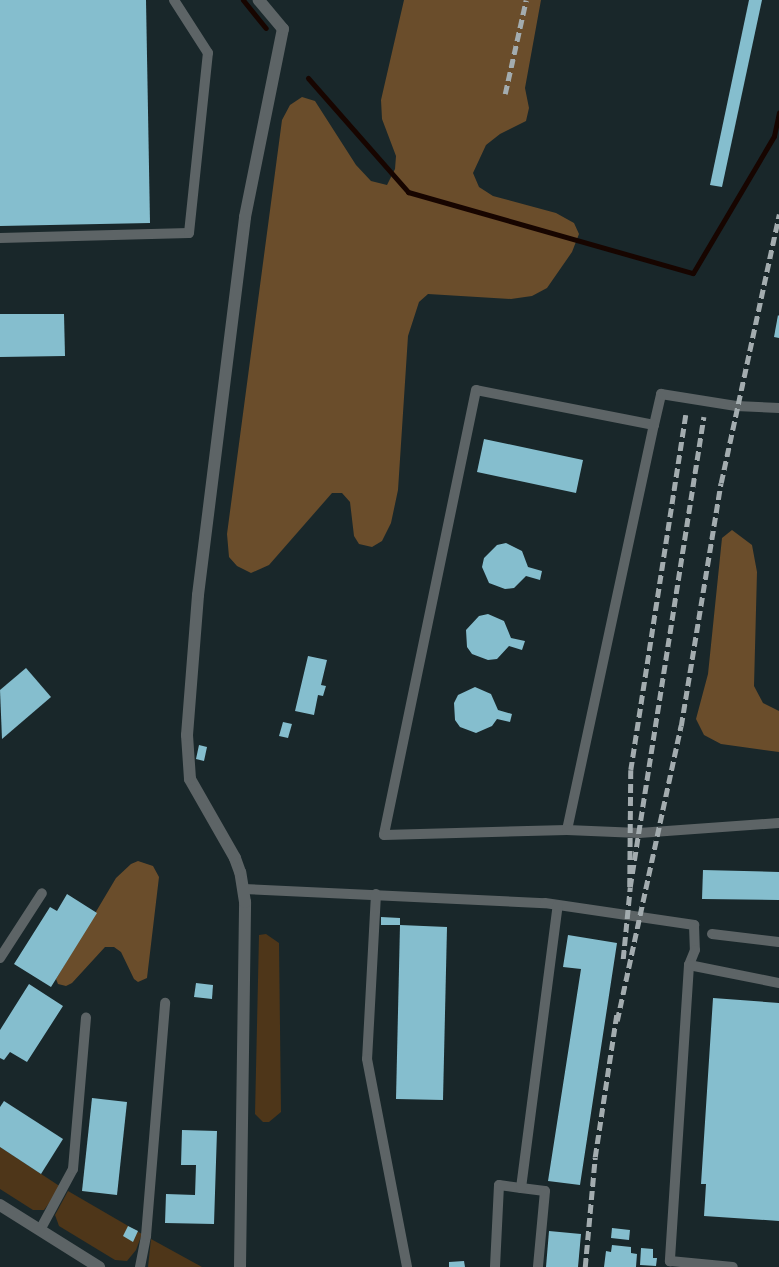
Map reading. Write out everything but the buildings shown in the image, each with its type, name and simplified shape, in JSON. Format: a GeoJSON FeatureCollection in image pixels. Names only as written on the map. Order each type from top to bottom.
{"type":"FeatureCollection","features":[{"type":"Feature","properties":{"kind":"street"},"geometry":{"type":"LineString","coordinates":[[240,1267],[245,926],[243,889],[235,858],[190,779],[187,735],[198,595],[245,217],[283,29],[259,0]]}},
{"type":"Feature","properties":{"kind":"street"},"geometry":{"type":"LineString","coordinates":[[0,1205],[99,1267]]}},
{"type":"Feature","properties":{"kind":"lane"},"geometry":{"type":"LineString","coordinates":[[0,238],[189,233],[208,52],[174,0]]}},
{"type":"Feature","properties":{"kind":"lane"},"geometry":{"type":"LineString","coordinates":[[654,425],[476,390],[384,835],[567,830],[639,833],[779,823]]}},
{"type":"Feature","properties":{"kind":"lane"},"geometry":{"type":"LineString","coordinates":[[567,830],[661,394],[736,406],[779,408]]}},
{"type":"Feature","properties":{"kind":"lane"},"geometry":{"type":"LineString","coordinates":[[243,889],[558,905],[694,925],[695,950],[689,965],[670,1261],[733,1267]]}},
{"type":"Feature","properties":{"kind":"lane"},"geometry":{"type":"LineString","coordinates":[[0,958],[42,893]]}},
{"type":"Feature","properties":{"kind":"lane"},"geometry":{"type":"LineString","coordinates":[[376,894],[367,1059],[407,1267]]}},
{"type":"Feature","properties":{"kind":"lane"},"geometry":{"type":"LineString","coordinates":[[521,1188],[558,905]]}},
{"type":"Feature","properties":{"kind":"lane"},"geometry":{"type":"LineString","coordinates":[[712,934],[779,942]]}},
{"type":"Feature","properties":{"kind":"lane"},"geometry":{"type":"LineString","coordinates":[[689,965],[779,983]]}},
{"type":"Feature","properties":{"kind":"lane"},"geometry":{"type":"LineString","coordinates":[[140,1267],[146,1236],[165,1003]]}},
{"type":"Feature","properties":{"kind":"lane"},"geometry":{"type":"LineString","coordinates":[[40,1230],[73,1169],[86,1018]]}},
{"type":"Feature","properties":{"kind":"lane"},"geometry":{"type":"LineString","coordinates":[[495,1267],[499,1185],[545,1191],[538,1267]]}},
{"type":"Feature","properties":{"kind":"shaded area"},"geometry":{"type":"Polygon","coordinates":[[[404,0],[541,0],[525,88],[529,108],[526,121],[500,134],[486,145],[473,173],[479,187],[493,196],[556,213],[574,223],[579,234],[572,252],[547,288],[532,296],[511,299],[428,294],[419,302],[408,336],[398,490],[391,523],[382,541],[372,547],[359,544],[354,536],[350,502],[342,493],[332,493],[269,565],[251,573],[237,566],[229,557],[227,534],[282,120],[290,105],[302,97],[315,101],[356,165],[371,181],[387,185],[395,169],[396,156],[382,119],[381,100],[404,0]]]}},
{"type":"Feature","properties":{"kind":"shaded area"},"geometry":{"type":"Polygon","coordinates":[[[732,530],[752,545],[757,572],[754,686],[763,703],[779,711],[779,752],[721,744],[704,735],[696,719],[708,674],[722,538],[732,530]]]}},
{"type":"Feature","properties":{"kind":"shaded area"},"geometry":{"type":"Polygon","coordinates":[[[138,861],[153,866],[159,877],[147,978],[138,982],[134,979],[121,952],[114,947],[105,947],[72,983],[66,986],[58,984],[56,979],[116,878],[131,864],[138,861]]]}},
{"type":"Feature","properties":{"kind":"shaded area"},"geometry":{"type":"Polygon","coordinates":[[[266,934],[279,943],[281,1112],[269,1122],[263,1122],[255,1114],[259,935],[266,934]]]}},
{"type":"Feature","properties":{"kind":"shaded area"},"geometry":{"type":"Polygon","coordinates":[[[0,1147],[61,1187],[44,1210],[33,1210],[0,1189],[0,1147]]]}},
{"type":"Feature","properties":{"kind":"shaded area"},"geometry":{"type":"Polygon","coordinates":[[[68,1191],[142,1234],[136,1250],[127,1261],[115,1260],[59,1226],[55,1215],[68,1191]]]}},
{"type":"Feature","properties":{"kind":"shaded area"},"geometry":{"type":"Polygon","coordinates":[[[151,1239],[202,1267],[148,1267],[151,1239]]]}},
{"type":"Feature","properties":{"kind":"waterway"},"geometry":{"type":"LineString","coordinates":[[243,0],[266,28]]}},
{"type":"Feature","properties":{"kind":"waterway"},"geometry":{"type":"LineString","coordinates":[[308,78],[408,192],[693,273],[774,136],[779,113]]}},
{"type":"Feature","properties":{"kind":"railway"},"geometry":{"type":"LineString","coordinates":[[505,94],[526,0]]}},
{"type":"Feature","properties":{"kind":"railway"},"geometry":{"type":"LineString","coordinates":[[617,1021],[681,726],[721,483],[779,214]]}},
{"type":"Feature","properties":{"kind":"railway"},"geometry":{"type":"LineString","coordinates":[[686,415],[631,770],[630,887],[704,417]]}},
{"type":"Feature","properties":{"kind":"railway"},"geometry":{"type":"LineString","coordinates":[[623,959],[630,887]]}},
{"type":"Feature","properties":{"kind":"railway"},"geometry":{"type":"LineString","coordinates":[[585,1267],[595,1157],[617,1012]]}}]}
